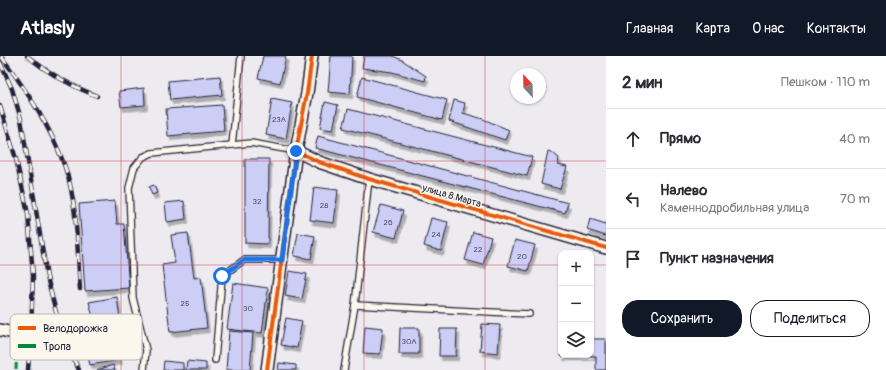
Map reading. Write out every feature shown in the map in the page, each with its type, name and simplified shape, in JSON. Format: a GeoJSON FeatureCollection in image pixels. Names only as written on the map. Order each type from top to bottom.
{"type":"FeatureCollection","features":[{"type":"Feature","properties":{"kind":"street"},"geometry":{"type":"LineString","coordinates":[[267,370],[296,151],[307,93],[312,56]]}},
{"type":"Feature","properties":{"kind":"street","name":"улица 8 Марта"},"geometry":{"type":"LineString","coordinates":[[296,151],[319,162],[369,179],[606,248]]}},
{"type":"Feature","properties":{"kind":"lane"},"geometry":{"type":"LineString","coordinates":[[232,145],[241,56]]}},
{"type":"Feature","properties":{"kind":"lane"},"geometry":{"type":"LineString","coordinates":[[138,314],[134,298],[129,188],[134,168],[143,157],[152,153],[251,143],[296,151]]}},
{"type":"Feature","properties":{"kind":"lane"},"geometry":{"type":"LineString","coordinates":[[344,370],[355,305],[369,179]]}},
{"type":"Feature","properties":{"kind":"lane"},"geometry":{"type":"LineString","coordinates":[[215,360],[222,276],[244,260],[282,260]]}},
{"type":"Feature","properties":{"kind":"lane"},"geometry":{"type":"LineString","coordinates":[[355,305],[529,314]]}},
{"type":"Feature","properties":{"kind":"lane"},"geometry":{"type":"LineString","coordinates":[[142,333],[146,350],[144,370]]}},
{"type":"Feature","properties":{"kind":"building"},"geometry":{"type":"Polygon","coordinates":[[[263,56],[286,56],[280,83],[258,78],[263,56]]]}},
{"type":"Feature","properties":{"kind":"building"},"geometry":{"type":"Polygon","coordinates":[[[331,56],[352,56],[350,94],[328,92],[331,56]]]}},
{"type":"Feature","properties":{"kind":"building"},"geometry":{"type":"Polygon","coordinates":[[[364,56],[393,56],[402,60],[426,76],[425,81],[392,72],[362,68],[364,56]]]}},
{"type":"Feature","properties":{"kind":"building"},"geometry":{"type":"Polygon","coordinates":[[[220,76],[222,95],[170,100],[168,81],[220,76]]]}},
{"type":"Feature","properties":{"kind":"building"},"geometry":{"type":"Polygon","coordinates":[[[362,77],[447,100],[442,120],[357,97],[362,77]]]}},
{"type":"Feature","properties":{"kind":"building"},"geometry":{"type":"Polygon","coordinates":[[[144,88],[145,105],[121,107],[119,91],[144,88]]]}},
{"type":"Feature","properties":{"kind":"building"},"geometry":{"type":"Polygon","coordinates":[[[272,99],[292,103],[286,139],[266,135],[272,99]]]}},
{"type":"Feature","properties":{"kind":"building"},"geometry":{"type":"Polygon","coordinates":[[[454,100],[465,103],[463,113],[483,119],[509,130],[505,140],[449,121],[454,100]]]}},
{"type":"Feature","properties":{"kind":"building"},"geometry":{"type":"Polygon","coordinates":[[[325,102],[338,105],[333,130],[320,128],[325,102]]]}},
{"type":"Feature","properties":{"kind":"building"},"geometry":{"type":"Polygon","coordinates":[[[222,105],[224,131],[168,136],[166,109],[222,105]]]}},
{"type":"Feature","properties":{"kind":"building"},"geometry":{"type":"Polygon","coordinates":[[[348,109],[532,157],[527,176],[343,128],[348,109]]]}},
{"type":"Feature","properties":{"kind":"building"},"geometry":{"type":"Polygon","coordinates":[[[318,136],[568,203],[565,213],[315,148],[318,136]]]}},
{"type":"Feature","properties":{"kind":"building"},"geometry":{"type":"Polygon","coordinates":[[[548,151],[559,158],[558,165],[567,167],[560,189],[541,184],[548,151]]]}},
{"type":"Feature","properties":{"kind":"building"},"geometry":{"type":"Polygon","coordinates":[[[245,159],[269,159],[268,244],[245,243],[245,159]]]}},
{"type":"Feature","properties":{"kind":"building"},"geometry":{"type":"Polygon","coordinates":[[[154,185],[157,193],[152,195],[149,187],[154,185]]]}},
{"type":"Feature","properties":{"kind":"building"},"geometry":{"type":"Polygon","coordinates":[[[314,187],[338,190],[334,223],[310,220],[314,187]]]}},
{"type":"Feature","properties":{"kind":"building"},"geometry":{"type":"Polygon","coordinates":[[[115,201],[117,224],[124,224],[129,288],[85,291],[79,204],[115,201]]]}},
{"type":"Feature","properties":{"kind":"building"},"geometry":{"type":"Polygon","coordinates":[[[184,201],[186,219],[167,222],[165,203],[184,201]]]}},
{"type":"Feature","properties":{"kind":"building"},"geometry":{"type":"Polygon","coordinates":[[[381,205],[403,211],[396,238],[373,232],[381,205]]]}},
{"type":"Feature","properties":{"kind":"building"},"geometry":{"type":"Polygon","coordinates":[[[431,218],[448,222],[441,251],[424,246],[431,218]]]}},
{"type":"Feature","properties":{"kind":"building"},"geometry":{"type":"Polygon","coordinates":[[[590,219],[606,224],[606,236],[587,230],[590,219]]]}},
{"type":"Feature","properties":{"kind":"building"},"geometry":{"type":"Polygon","coordinates":[[[473,232],[491,237],[483,265],[465,260],[473,232]]]}},
{"type":"Feature","properties":{"kind":"building"},"geometry":{"type":"Polygon","coordinates":[[[188,233],[194,278],[201,277],[207,328],[170,332],[162,265],[175,263],[171,235],[188,233]]]}},
{"type":"Feature","properties":{"kind":"building"},"geometry":{"type":"Polygon","coordinates":[[[298,233],[315,236],[311,259],[294,256],[298,233]]]}},
{"type":"Feature","properties":{"kind":"building"},"geometry":{"type":"Polygon","coordinates":[[[515,240],[535,245],[528,271],[508,266],[515,240]]]}},
{"type":"Feature","properties":{"kind":"building"},"geometry":{"type":"Polygon","coordinates":[[[289,271],[307,274],[302,299],[285,296],[289,271]]]}},
{"type":"Feature","properties":{"kind":"building"},"geometry":{"type":"Polygon","coordinates":[[[233,283],[268,288],[262,333],[227,329],[233,283]]]}},
{"type":"Feature","properties":{"kind":"building"},"geometry":{"type":"Polygon","coordinates":[[[117,297],[119,314],[92,314],[89,302],[117,297]]]}},
{"type":"Feature","properties":{"kind":"building"},"geometry":{"type":"Polygon","coordinates":[[[286,318],[302,321],[297,348],[281,345],[286,318]]]}},
{"type":"Feature","properties":{"kind":"building"},"geometry":{"type":"Polygon","coordinates":[[[482,324],[500,325],[498,353],[480,351],[482,324]]]}},
{"type":"Feature","properties":{"kind":"building"},"geometry":{"type":"Polygon","coordinates":[[[365,326],[383,328],[380,354],[363,353],[365,326]]]}},
{"type":"Feature","properties":{"kind":"building"},"geometry":{"type":"Polygon","coordinates":[[[400,328],[419,328],[419,354],[399,354],[400,328]]]}},
{"type":"Feature","properties":{"kind":"building"},"geometry":{"type":"Polygon","coordinates":[[[440,329],[457,329],[456,356],[439,356],[440,329]]]}},
{"type":"Feature","properties":{"kind":"building"},"geometry":{"type":"Polygon","coordinates":[[[229,331],[253,333],[250,370],[226,370],[229,331]]]}},
{"type":"Feature","properties":{"kind":"building"},"geometry":{"type":"Polygon","coordinates":[[[594,339],[606,339],[606,370],[596,370],[596,356],[594,356],[594,339]]]}},
{"type":"Feature","properties":{"kind":"building"},"geometry":{"type":"Polygon","coordinates":[[[89,360],[120,360],[90,365],[89,360]]]}},
{"type":"Feature","properties":{"kind":"building"},"geometry":{"type":"Polygon","coordinates":[[[164,361],[183,363],[183,370],[163,370],[164,361]]]}},
{"type":"Feature","properties":{"kind":"building"},"geometry":{"type":"Polygon","coordinates":[[[187,361],[206,363],[206,370],[186,370],[187,361]]]}},
{"type":"Feature","properties":{"kind":"building"},"geometry":{"type":"Polygon","coordinates":[[[279,363],[296,365],[296,370],[278,370],[279,363]]]}},
{"type":"Feature","properties":{"kind":"building"},"geometry":{"type":"Polygon","coordinates":[[[113,365],[115,370],[97,370],[113,365]]]}},
{"type":"Feature","properties":{"kind":"railway"},"geometry":{"type":"LineString","coordinates":[[1,56],[37,109],[53,138],[65,167],[75,212],[80,289]]}},
{"type":"Feature","properties":{"kind":"railway"},"geometry":{"type":"LineString","coordinates":[[27,56],[60,79],[97,96]]}},
{"type":"Feature","properties":{"kind":"railway"},"geometry":{"type":"LineString","coordinates":[[0,62],[12,89],[21,119],[47,277],[56,314]]}},
{"type":"Feature","properties":{"kind":"railway"},"geometry":{"type":"LineString","coordinates":[[0,106],[16,159],[28,214],[33,276],[32,314]]}},
{"type":"Feature","properties":{"kind":"railway"},"geometry":{"type":"LineString","coordinates":[[28,370],[29,360]]}},
{"type":"Feature","properties":{"kind":"railway"},"geometry":{"type":"LineString","coordinates":[[74,360],[79,370]]}},
{"type":"Feature","properties":{"kind":"marked path"},"geometry":{"type":"LineString","coordinates":[[16,360],[16,370]]}},
{"type":"Feature","properties":{"kind":"cycle path"},"geometry":{"type":"LineString","coordinates":[[267,370],[296,151],[307,93],[312,56]]}},
{"type":"Feature","properties":{"kind":"cycle path"},"geometry":{"type":"LineString","coordinates":[[296,151],[319,162],[369,179],[606,248]]}},
{"type":"Feature","properties":{"kind":"route"},"geometry":{"type":"LineString","coordinates":[[222,276],[244,260],[282,260],[296,151]]}}]}
